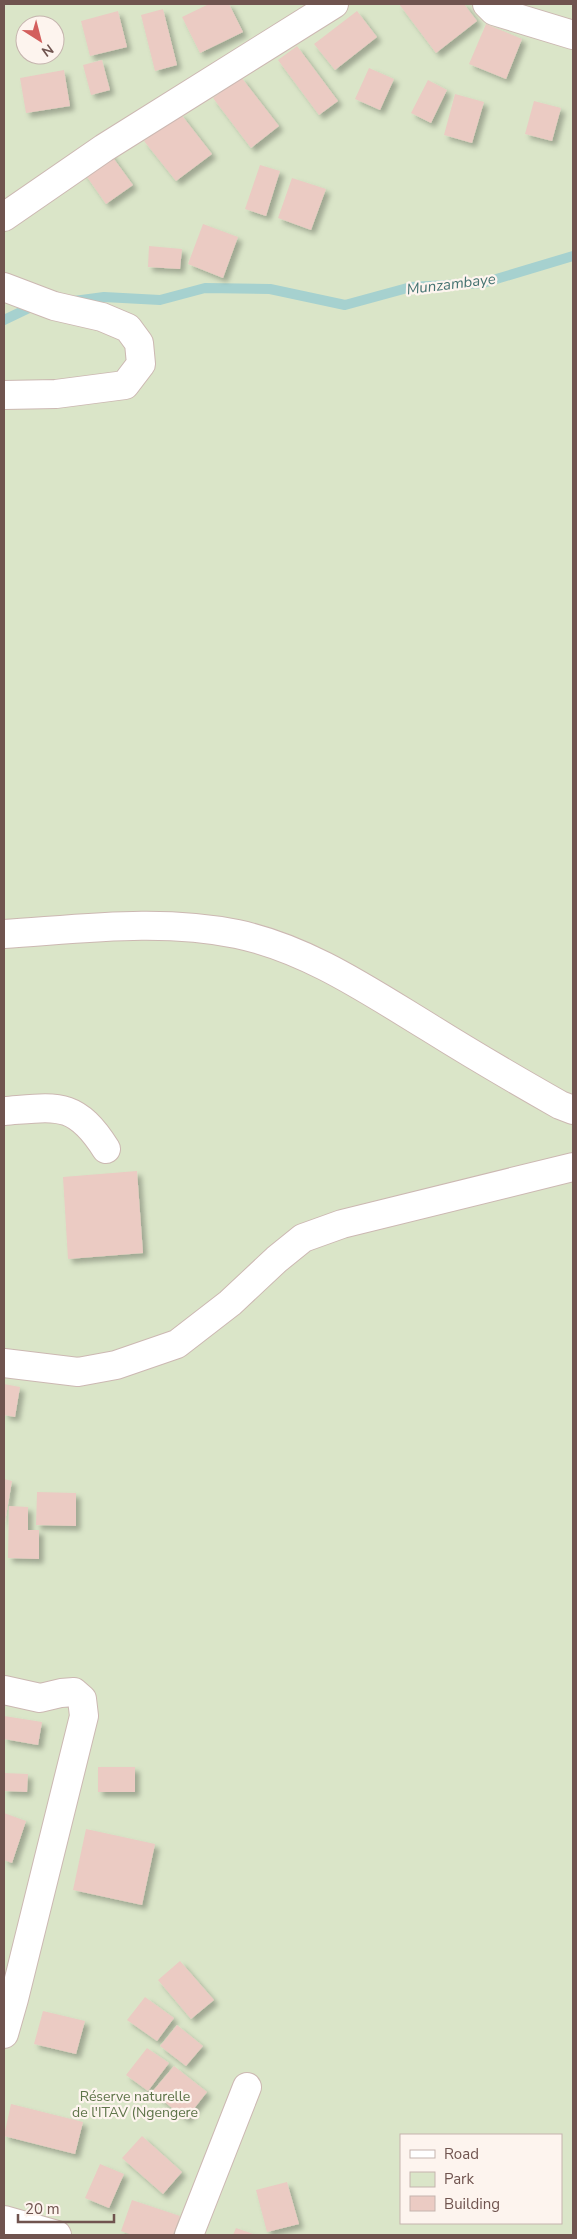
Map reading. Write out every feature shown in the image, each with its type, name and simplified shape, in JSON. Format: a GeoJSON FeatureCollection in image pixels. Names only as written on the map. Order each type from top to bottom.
{"type":"FeatureCollection","features":[{"type":"Feature","properties":{"kind":"street"},"geometry":{"type":"LineString","coordinates":[[4,217],[104,148],[334,4]]}},
{"type":"Feature","properties":{"kind":"street"},"geometry":{"type":"LineString","coordinates":[[487,4],[494,11],[573,35]]}},
{"type":"Feature","properties":{"kind":"street"},"geometry":{"type":"LineString","coordinates":[[4,287],[43,301],[102,317],[128,328],[139,343],[141,364],[125,385],[56,394],[4,395]]}},
{"type":"Feature","properties":{"kind":"street"},"geometry":{"type":"LineString","coordinates":[[4,934],[144,925],[197,928],[238,934],[289,949],[344,975],[482,1060],[560,1105],[573,1110]]}},
{"type":"Feature","properties":{"kind":"street"},"geometry":{"type":"LineString","coordinates":[[4,1111],[42,1108],[69,1110],[93,1129],[106,1149]]}},
{"type":"Feature","properties":{"kind":"street"},"geometry":{"type":"LineString","coordinates":[[4,1363],[78,1372],[116,1365],[177,1344],[230,1303],[277,1259],[303,1238],[342,1224],[573,1167]]}},
{"type":"Feature","properties":{"kind":"street"},"geometry":{"type":"LineString","coordinates":[[4,1690],[40,1698],[74,1692],[82,1698],[84,1716],[4,2034]]}},
{"type":"Feature","properties":{"kind":"street"},"geometry":{"type":"LineString","coordinates":[[189,2235],[247,2087]]}},
{"type":"Feature","properties":{"kind":"street"},"geometry":{"type":"LineString","coordinates":[[4,2220],[57,2235]]}},
{"type":"Feature","properties":{"kind":"green space","name":"Réserve naturelle de l'ITAV (Ngengere"},"geometry":{"type":"Polygon","coordinates":[[[4,4],[573,4],[573,2235],[4,2235],[4,4]]]}},
{"type":"Feature","properties":{"kind":"building"},"geometry":{"type":"Polygon","coordinates":[[[209,4],[229,4],[243,32],[200,53],[182,17],[209,4]]]}},
{"type":"Feature","properties":{"kind":"building"},"geometry":{"type":"Polygon","coordinates":[[[399,4],[464,4],[477,21],[436,53],[399,4]]]}},
{"type":"Feature","properties":{"kind":"building"},"geometry":{"type":"Polygon","coordinates":[[[163,9],[177,65],[155,71],[141,15],[163,9]]]}},
{"type":"Feature","properties":{"kind":"building"},"geometry":{"type":"Polygon","coordinates":[[[118,11],[127,47],[90,56],[81,21],[118,11]]]}},
{"type":"Feature","properties":{"kind":"building"},"geometry":{"type":"Polygon","coordinates":[[[357,11],[377,37],[335,70],[314,44],[357,11]]]}},
{"type":"Feature","properties":{"kind":"building"},"geometry":{"type":"Polygon","coordinates":[[[486,24],[522,39],[506,79],[469,64],[486,24]]]}},
{"type":"Feature","properties":{"kind":"building"},"geometry":{"type":"Polygon","coordinates":[[[297,46],[338,101],[319,115],[278,60],[297,46]]]}},
{"type":"Feature","properties":{"kind":"building"},"geometry":{"type":"Polygon","coordinates":[[[102,60],[110,90],[91,95],[83,65],[102,60]]]}},
{"type":"Feature","properties":{"kind":"building"},"geometry":{"type":"Polygon","coordinates":[[[369,68],[394,79],[380,110],[355,99],[369,68]]]}},
{"type":"Feature","properties":{"kind":"building"},"geometry":{"type":"Polygon","coordinates":[[[64,70],[70,106],[26,113],[20,78],[64,70]]]}},
{"type":"Feature","properties":{"kind":"building"},"geometry":{"type":"Polygon","coordinates":[[[241,77],[279,126],[251,148],[213,98],[241,77]]]}},
{"type":"Feature","properties":{"kind":"building"},"geometry":{"type":"Polygon","coordinates":[[[428,80],[447,90],[431,123],[411,113],[428,80]]]}},
{"type":"Feature","properties":{"kind":"building"},"geometry":{"type":"Polygon","coordinates":[[[455,94],[484,102],[472,143],[444,135],[455,94]]]}},
{"type":"Feature","properties":{"kind":"building"},"geometry":{"type":"Polygon","coordinates":[[[534,101],[561,108],[552,141],[525,134],[534,101]]]}},
{"type":"Feature","properties":{"kind":"building"},"geometry":{"type":"Polygon","coordinates":[[[180,113],[212,154],[176,181],[144,141],[180,113]]]}},
{"type":"Feature","properties":{"kind":"building"},"geometry":{"type":"Polygon","coordinates":[[[106,148],[133,185],[106,204],[80,167],[106,148]]]}},
{"type":"Feature","properties":{"kind":"building"},"geometry":{"type":"Polygon","coordinates":[[[260,165],[280,171],[266,216],[245,209],[260,165]]]}},
{"type":"Feature","properties":{"kind":"building"},"geometry":{"type":"Polygon","coordinates":[[[292,178],[326,189],[311,230],[278,218],[292,178]]]}},
{"type":"Feature","properties":{"kind":"building"},"geometry":{"type":"Polygon","coordinates":[[[203,224],[238,237],[223,278],[188,264],[203,224]]]}},
{"type":"Feature","properties":{"kind":"building"},"geometry":{"type":"Polygon","coordinates":[[[149,246],[182,249],[180,269],[148,267],[149,246]]]}},
{"type":"Feature","properties":{"kind":"building"},"geometry":{"type":"Polygon","coordinates":[[[137,1171],[143,1253],[68,1259],[63,1177],[137,1171]]]}},
{"type":"Feature","properties":{"kind":"building"},"geometry":{"type":"Polygon","coordinates":[[[4,1384],[20,1387],[15,1417],[4,1415],[4,1384]]]}},
{"type":"Feature","properties":{"kind":"building"},"geometry":{"type":"Polygon","coordinates":[[[4,1479],[12,1481],[5,1522],[4,1521],[4,1479]]]}},
{"type":"Feature","properties":{"kind":"building"},"geometry":{"type":"Polygon","coordinates":[[[37,1492],[76,1493],[76,1526],[36,1525],[37,1492]]]}},
{"type":"Feature","properties":{"kind":"building"},"geometry":{"type":"Polygon","coordinates":[[[9,1506],[28,1507],[28,1530],[39,1530],[39,1559],[8,1558],[9,1506]]]}},
{"type":"Feature","properties":{"kind":"building"},"geometry":{"type":"Polygon","coordinates":[[[4,1716],[42,1722],[38,1745],[4,1739],[4,1716]]]}},
{"type":"Feature","properties":{"kind":"building"},"geometry":{"type":"Polygon","coordinates":[[[98,1767],[135,1767],[135,1792],[98,1792],[98,1767]]]}},
{"type":"Feature","properties":{"kind":"building"},"geometry":{"type":"Polygon","coordinates":[[[4,1773],[28,1774],[27,1792],[4,1791],[4,1773]]]}},
{"type":"Feature","properties":{"kind":"building"},"geometry":{"type":"Polygon","coordinates":[[[4,1813],[26,1821],[12,1863],[4,1860],[4,1813]]]}},
{"type":"Feature","properties":{"kind":"building"},"geometry":{"type":"Polygon","coordinates":[[[86,1829],[155,1844],[142,1905],[73,1890],[86,1829]]]}},
{"type":"Feature","properties":{"kind":"building"},"geometry":{"type":"Polygon","coordinates":[[[180,1961],[214,2000],[191,2019],[158,1980],[180,1961]]]}},
{"type":"Feature","properties":{"kind":"building"},"geometry":{"type":"Polygon","coordinates":[[[145,1997],[174,2018],[157,2041],[127,2020],[145,1997]]]}},
{"type":"Feature","properties":{"kind":"building"},"geometry":{"type":"Polygon","coordinates":[[[43,2011],[85,2021],[76,2054],[34,2044],[43,2011]]]}},
{"type":"Feature","properties":{"kind":"building"},"geometry":{"type":"Polygon","coordinates":[[[177,2025],[203,2046],[186,2066],[160,2046],[177,2025]]]}},
{"type":"Feature","properties":{"kind":"building"},"geometry":{"type":"Polygon","coordinates":[[[147,2048],[169,2063],[148,2091],[126,2075],[147,2048]]]}},
{"type":"Feature","properties":{"kind":"building"},"geometry":{"type":"Polygon","coordinates":[[[174,2066],[207,2092],[186,2119],[152,2092],[174,2066]]]}},
{"type":"Feature","properties":{"kind":"building"},"geometry":{"type":"Polygon","coordinates":[[[11,2104],[83,2122],[75,2154],[4,2136],[11,2104]]]}},
{"type":"Feature","properties":{"kind":"building"},"geometry":{"type":"Polygon","coordinates":[[[142,2136],[182,2172],[163,2194],[122,2158],[142,2136]]]}},
{"type":"Feature","properties":{"kind":"building"},"geometry":{"type":"Polygon","coordinates":[[[100,2164],[124,2174],[109,2208],[85,2198],[100,2164]]]}},
{"type":"Feature","properties":{"kind":"building"},"geometry":{"type":"Polygon","coordinates":[[[287,2182],[299,2224],[267,2232],[256,2190],[287,2182]]]}},
{"type":"Feature","properties":{"kind":"building"},"geometry":{"type":"Polygon","coordinates":[[[132,2200],[180,2216],[173,2235],[132,2235],[121,2231],[132,2200]]]}},
{"type":"Feature","properties":{"kind":"building"},"geometry":{"type":"Polygon","coordinates":[[[236,2228],[256,2235],[233,2235],[236,2228]]]}},
{"type":"Feature","properties":{"kind":"waterway","name":"Munzambaye"},"geometry":{"type":"LineString","coordinates":[[74,301],[104,297],[160,300],[205,288],[270,289],[345,305],[411,287],[483,283],[573,256]]}},
{"type":"Feature","properties":{"kind":"waterway","name":"Munzambaye"},"geometry":{"type":"LineString","coordinates":[[4,320],[29,308],[38,307]]}}]}
